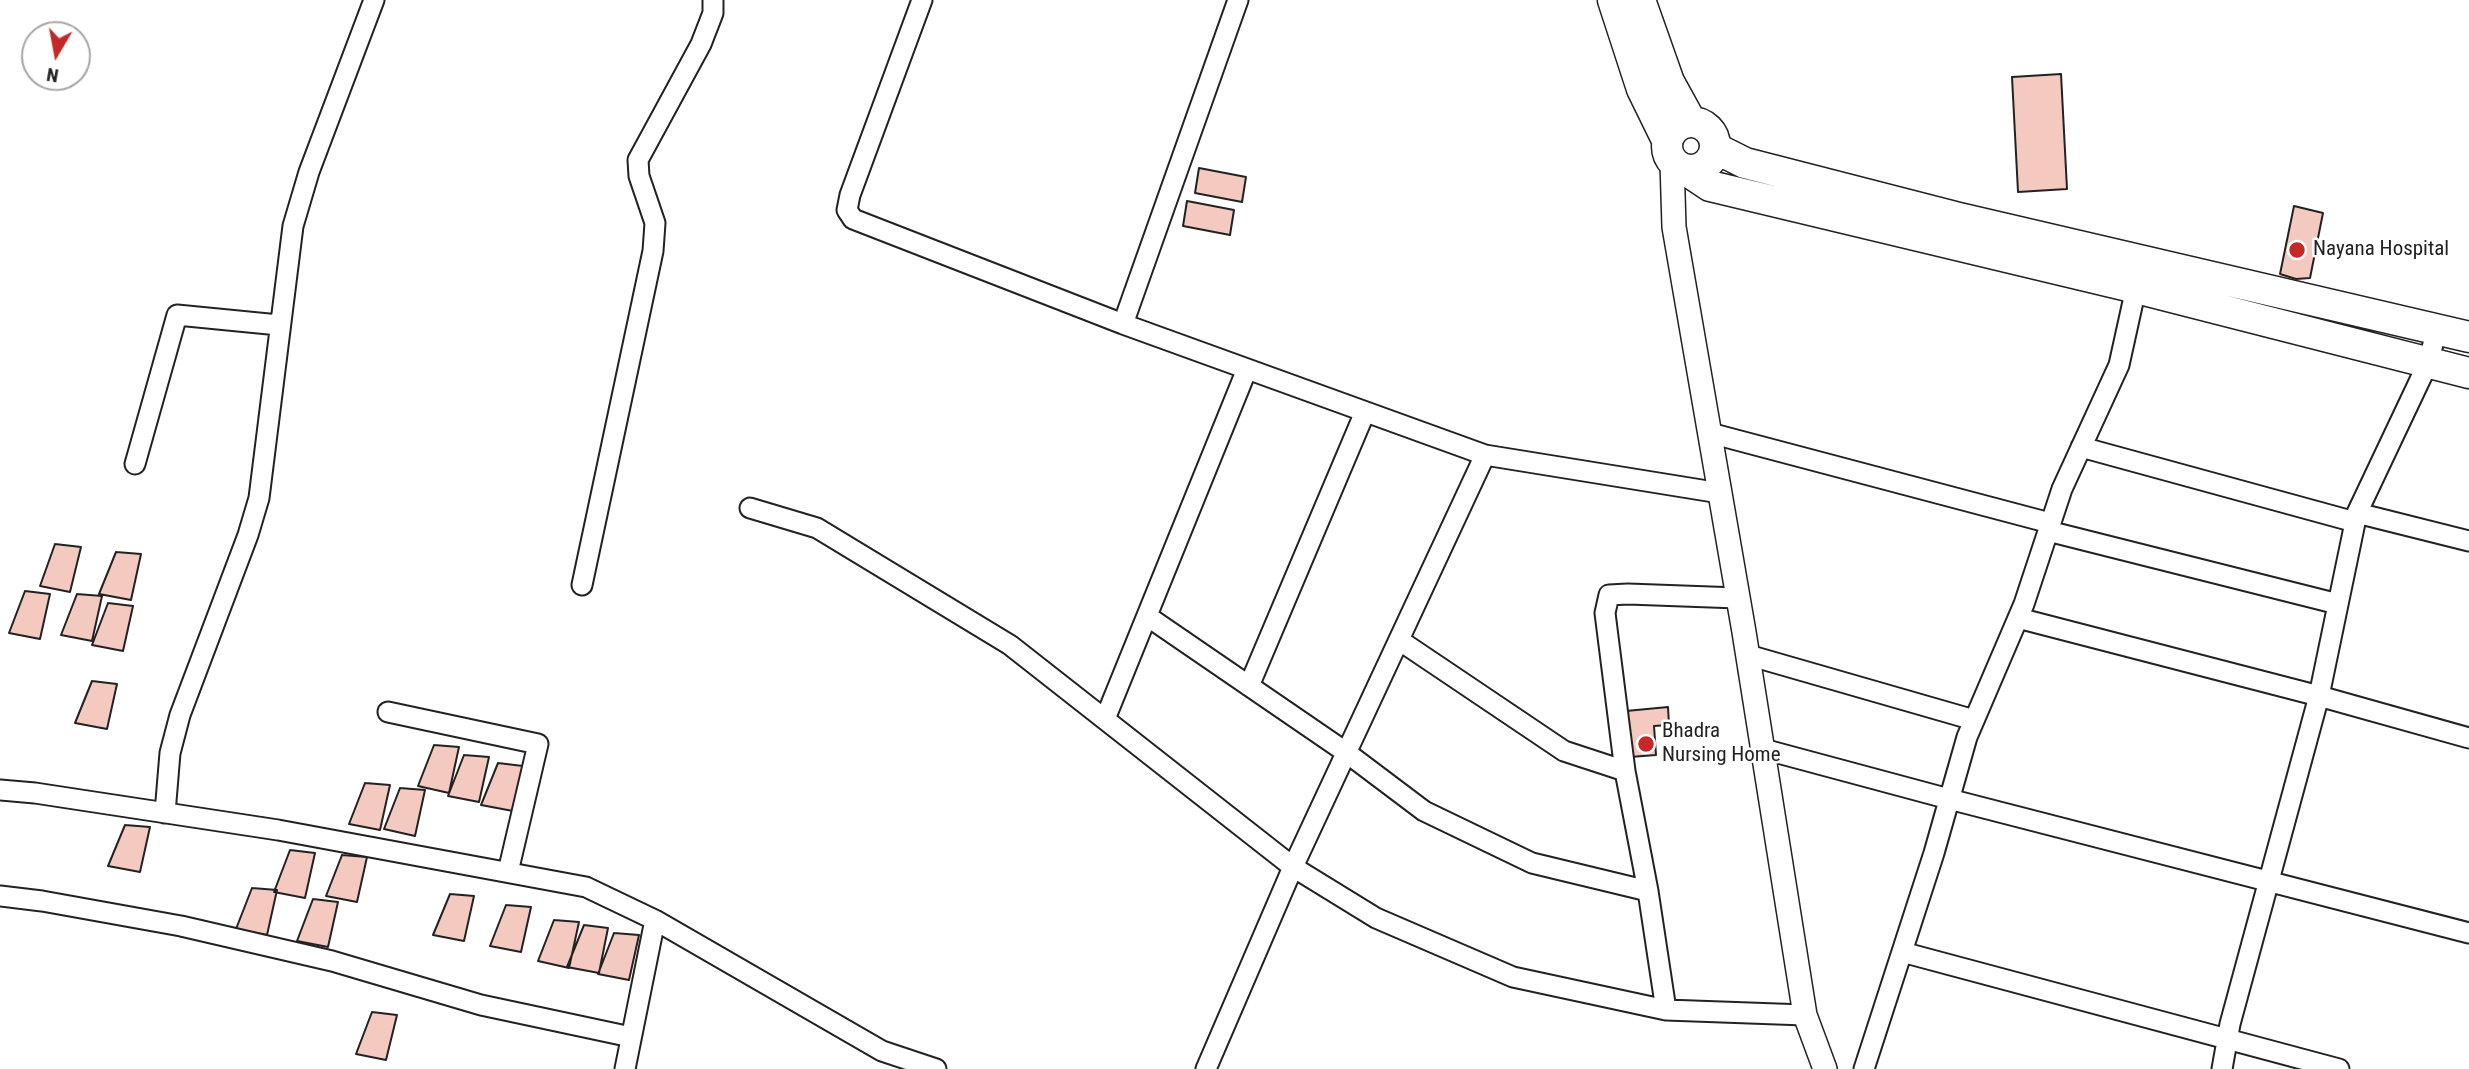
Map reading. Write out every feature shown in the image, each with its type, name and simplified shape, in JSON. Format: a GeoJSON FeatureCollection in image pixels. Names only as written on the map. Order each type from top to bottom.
{"type":"FeatureCollection","features":[{"type":"Feature","properties":{"kind":"main road"},"geometry":{"type":"LineString","coordinates":[[1613,0],[1642,89],[1679,148],[1710,186],[2136,288],[2469,373]]}},
{"type":"Feature","properties":{"kind":"main road"},"geometry":{"type":"LineString","coordinates":[[1640,0],[1669,82],[1679,148],[1702,168],[1713,156],[1715,148],[1745,163],[1955,216],[2469,337]]}},
{"type":"Feature","properties":{"kind":"street"},"geometry":{"type":"LineString","coordinates":[[165,813],[170,753],[180,715],[259,498],[292,226],[309,172],[374,0]]}},
{"type":"Feature","properties":{"kind":"street"},"geometry":{"type":"LineString","coordinates":[[582,585],[653,251],[655,223],[639,176],[638,160],[701,44],[713,13],[713,0]]}},
{"type":"Feature","properties":{"kind":"street"},"geometry":{"type":"LineString","coordinates":[[922,0],[850,195],[847,210],[853,219],[1123,324],[1485,455],[1720,493]]}},
{"type":"Feature","properties":{"kind":"street"},"geometry":{"type":"LineString","coordinates":[[1123,324],[1238,0]]}},
{"type":"Feature","properties":{"kind":"street"},"geometry":{"type":"LineString","coordinates":[[1679,148],[1674,227],[1748,655],[1805,1015],[1825,1069]]}},
{"type":"Feature","properties":{"kind":"street"},"geometry":{"type":"LineString","coordinates":[[1864,1069],[1974,720],[2018,618],[2062,489],[2119,365],[2136,288]]}},
{"type":"Feature","properties":{"kind":"street"},"geometry":{"type":"LineString","coordinates":[[135,464],[177,315],[279,325]]}},
{"type":"Feature","properties":{"kind":"street"},"geometry":{"type":"LineString","coordinates":[[2222,1069],[2227,1039],[2319,696],[2356,517],[2428,363],[2437,329]]}},
{"type":"Feature","properties":{"kind":"street"},"geometry":{"type":"LineString","coordinates":[[1105,719],[1247,369]]}},
{"type":"Feature","properties":{"kind":"street"},"geometry":{"type":"LineString","coordinates":[[1249,686],[1365,412]]}},
{"type":"Feature","properties":{"kind":"street"},"geometry":{"type":"LineString","coordinates":[[1710,433],[2338,604]]}},
{"type":"Feature","properties":{"kind":"street"},"geometry":{"type":"LineString","coordinates":[[2081,447],[2356,517],[2469,541]]}},
{"type":"Feature","properties":{"kind":"street"},"geometry":{"type":"LineString","coordinates":[[1206,1069],[1293,867],[1485,455]]}},
{"type":"Feature","properties":{"kind":"street"},"geometry":{"type":"LineString","coordinates":[[750,508],[817,528],[1010,645],[1293,867],[1376,918],[1513,977],[1666,1010],[1805,1015]]}},
{"type":"Feature","properties":{"kind":"street"},"geometry":{"type":"LineString","coordinates":[[1666,1010],[1648,891],[1625,771],[1605,613],[1609,596],[1628,594],[1738,598]]}},
{"type":"Feature","properties":{"kind":"street"},"geometry":{"type":"LineString","coordinates":[[1147,616],[1347,753],[1424,811],[1532,863],[1648,891]]}},
{"type":"Feature","properties":{"kind":"street"},"geometry":{"type":"LineString","coordinates":[[2018,618],[2469,738]]}},
{"type":"Feature","properties":{"kind":"street"},"geometry":{"type":"LineString","coordinates":[[1399,640],[1564,751],[1625,771]]}},
{"type":"Feature","properties":{"kind":"street"},"geometry":{"type":"LineString","coordinates":[[1748,655],[1974,720]]}},
{"type":"Feature","properties":{"kind":"street"},"geometry":{"type":"LineString","coordinates":[[387,712],[538,744],[508,872]]}},
{"type":"Feature","properties":{"kind":"street"},"geometry":{"type":"LineString","coordinates":[[1763,749],[2469,933]]}},
{"type":"Feature","properties":{"kind":"street"},"geometry":{"type":"LineString","coordinates":[[0,790],[278,830],[586,887],[655,920],[882,1051],[936,1069]]}},
{"type":"Feature","properties":{"kind":"street"},"geometry":{"type":"LineString","coordinates":[[0,896],[42,901],[193,929],[332,961],[481,1005],[631,1037]]}},
{"type":"Feature","properties":{"kind":"street"},"geometry":{"type":"LineString","coordinates":[[625,1069],[655,920]]}},
{"type":"Feature","properties":{"kind":"street"},"geometry":{"type":"LineString","coordinates":[[1902,952],[2339,1069]]}},
{"type":"Feature","properties":{"kind":"building"},"geometry":{"type":"Polygon","coordinates":[[[2061,74],[2067,189],[2018,192],[2012,77],[2061,74]]]}},
{"type":"Feature","properties":{"kind":"building"},"geometry":{"type":"Polygon","coordinates":[[[1199,168],[1246,177],[1242,202],[1195,193],[1199,168]]]}},
{"type":"Feature","properties":{"kind":"building"},"geometry":{"type":"Polygon","coordinates":[[[1187,201],[1234,210],[1230,235],[1183,226],[1187,201]]]}},
{"type":"Feature","properties":{"kind":"building"},"geometry":{"type":"Polygon","coordinates":[[[2294,206],[2323,213],[2310,278],[2296,279],[2280,274],[2294,206]]]}},
{"type":"Feature","properties":{"kind":"building"},"geometry":{"type":"Polygon","coordinates":[[[55,544],[81,547],[70,592],[40,586],[55,544]]]}},
{"type":"Feature","properties":{"kind":"building"},"geometry":{"type":"Polygon","coordinates":[[[116,552],[141,554],[131,600],[99,594],[116,552]]]}},
{"type":"Feature","properties":{"kind":"building"},"geometry":{"type":"Polygon","coordinates":[[[25,591],[50,594],[40,639],[9,633],[25,591]]]}},
{"type":"Feature","properties":{"kind":"building"},"geometry":{"type":"Polygon","coordinates":[[[77,594],[102,596],[92,641],[61,635],[77,594]]]}},
{"type":"Feature","properties":{"kind":"building"},"geometry":{"type":"Polygon","coordinates":[[[108,603],[133,606],[123,651],[92,645],[108,603]]]}},
{"type":"Feature","properties":{"kind":"building"},"geometry":{"type":"Polygon","coordinates":[[[92,681],[117,684],[107,729],[75,723],[92,681]]]}},
{"type":"Feature","properties":{"kind":"building"},"geometry":{"type":"Polygon","coordinates":[[[1668,707],[1669,725],[1654,726],[1656,755],[1630,757],[1626,711],[1668,707]]]}},
{"type":"Feature","properties":{"kind":"building"},"geometry":{"type":"Polygon","coordinates":[[[434,745],[459,747],[449,793],[418,786],[434,745]]]}},
{"type":"Feature","properties":{"kind":"building"},"geometry":{"type":"Polygon","coordinates":[[[464,755],[489,757],[479,802],[448,796],[464,755]]]}},
{"type":"Feature","properties":{"kind":"building"},"geometry":{"type":"Polygon","coordinates":[[[498,763],[523,766],[513,811],[481,805],[498,763]]]}},
{"type":"Feature","properties":{"kind":"building"},"geometry":{"type":"Polygon","coordinates":[[[365,783],[390,785],[380,830],[349,824],[365,783]]]}},
{"type":"Feature","properties":{"kind":"building"},"geometry":{"type":"Polygon","coordinates":[[[400,788],[425,790],[415,836],[384,829],[400,788]]]}},
{"type":"Feature","properties":{"kind":"building"},"geometry":{"type":"Polygon","coordinates":[[[125,825],[150,827],[140,872],[108,866],[125,825]]]}},
{"type":"Feature","properties":{"kind":"building"},"geometry":{"type":"Polygon","coordinates":[[[290,850],[315,853],[305,898],[274,892],[290,850]]]}},
{"type":"Feature","properties":{"kind":"building"},"geometry":{"type":"Polygon","coordinates":[[[342,855],[367,857],[357,902],[326,896],[342,855]]]}},
{"type":"Feature","properties":{"kind":"building"},"geometry":{"type":"Polygon","coordinates":[[[252,888],[277,890],[267,935],[236,929],[252,888]]]}},
{"type":"Feature","properties":{"kind":"building"},"geometry":{"type":"Polygon","coordinates":[[[450,894],[474,896],[464,941],[433,935],[450,894]]]}},
{"type":"Feature","properties":{"kind":"building"},"geometry":{"type":"Polygon","coordinates":[[[313,899],[338,902],[328,947],[297,941],[313,899]]]}},
{"type":"Feature","properties":{"kind":"building"},"geometry":{"type":"Polygon","coordinates":[[[506,905],[531,907],[521,952],[490,946],[506,905]]]}},
{"type":"Feature","properties":{"kind":"building"},"geometry":{"type":"Polygon","coordinates":[[[554,920],[579,922],[569,968],[538,961],[554,920]]]}},
{"type":"Feature","properties":{"kind":"building"},"geometry":{"type":"Polygon","coordinates":[[[584,925],[608,928],[599,973],[567,967],[584,925]]]}},
{"type":"Feature","properties":{"kind":"building"},"geometry":{"type":"Polygon","coordinates":[[[614,933],[639,935],[629,980],[598,974],[614,933]]]}},
{"type":"Feature","properties":{"kind":"building"},"geometry":{"type":"Polygon","coordinates":[[[372,1012],[397,1015],[386,1060],[356,1054],[372,1012]]]}},
{"type":"Feature","properties":{"kind":"place","name":"Nayana Hospital"},"geometry":{"type":"Point","coordinates":[2297,250]}},
{"type":"Feature","properties":{"kind":"place","name":"Bhadra Nursing Home"},"geometry":{"type":"Point","coordinates":[1646,744]}}]}
